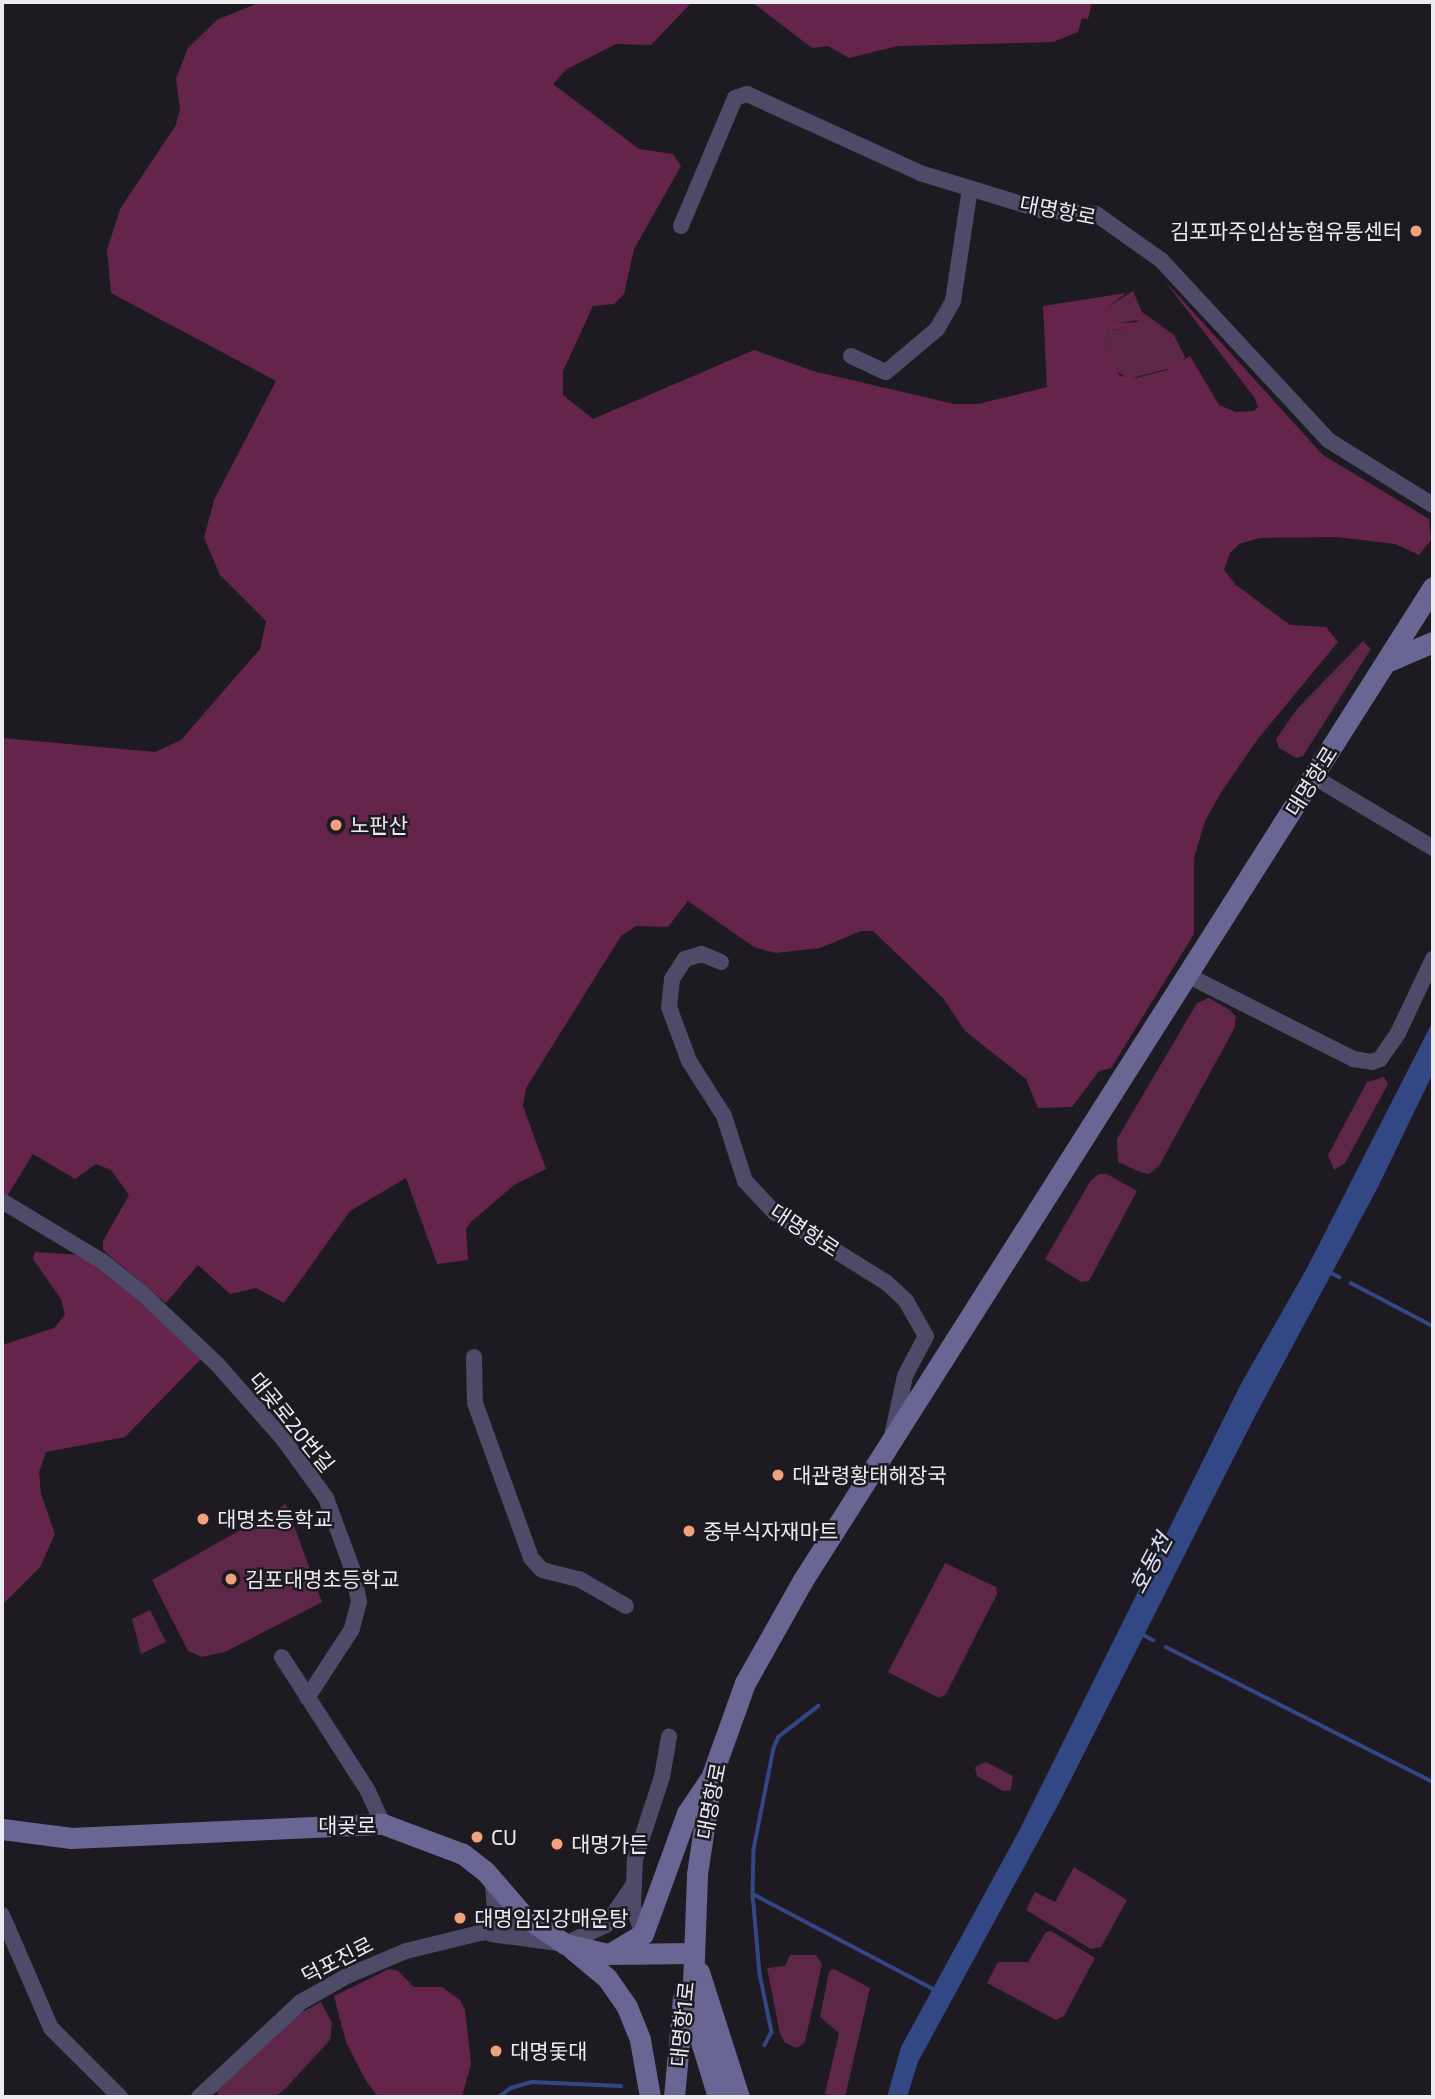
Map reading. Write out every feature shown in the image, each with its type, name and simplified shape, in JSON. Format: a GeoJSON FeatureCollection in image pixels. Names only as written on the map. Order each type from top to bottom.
{"type":"FeatureCollection","features":[{"type":"Feature","properties":{"kind":"main road","name":"대명항로"},"geometry":{"type":"LineString","coordinates":[[718,2097],[692,2012],[698,1874],[712,1775],[745,1683],[803,1580],[1189,976],[1384,663],[1429,610],[1433,587]]}},
{"type":"Feature","properties":{"kind":"main road"},"geometry":{"type":"LineString","coordinates":[[1384,663],[1433,642]]}},
{"type":"Feature","properties":{"kind":"main road"},"geometry":{"type":"LineString","coordinates":[[608,1954],[643,1934],[687,1813],[712,1775]]}},
{"type":"Feature","properties":{"kind":"main road","name":"대곶로"},"geometry":{"type":"LineString","coordinates":[[2,1829],[71,1838],[383,1824],[463,1854],[494,1880],[524,1916],[565,1944],[608,1954],[694,1953]]}},
{"type":"Feature","properties":{"kind":"main road"},"geometry":{"type":"LineString","coordinates":[[565,1944],[607,1978],[627,2007],[640,2040],[650,2097]]}},
{"type":"Feature","properties":{"kind":"main road","name":"대명항로"},"geometry":{"type":"LineString","coordinates":[[694,1953],[739,2097]]}},
{"type":"Feature","properties":{"kind":"main road","name":"대명항1로"},"geometry":{"type":"LineString","coordinates":[[674,2097],[685,1979],[694,1953]]}},
{"type":"Feature","properties":{"kind":"street","name":"대명항로"},"geometry":{"type":"LineString","coordinates":[[681,226],[735,98],[741,94],[886,159],[970,188],[1041,210],[1096,214],[1141,242],[1328,440],[1433,505]]}},
{"type":"Feature","properties":{"kind":"street"},"geometry":{"type":"LineString","coordinates":[[851,356],[886,372],[937,329],[953,301],[970,188]]}},
{"type":"Feature","properties":{"kind":"street"},"geometry":{"type":"LineString","coordinates":[[1314,777],[1433,848]]}},
{"type":"Feature","properties":{"kind":"street","name":"대명항로"},"geometry":{"type":"LineString","coordinates":[[721,962],[702,954],[685,959],[672,979],[669,1007],[689,1061],[724,1116],[745,1181],[781,1218],[887,1283],[906,1301],[926,1336],[903,1383],[891,1442]]}},
{"type":"Feature","properties":{"kind":"street"},"geometry":{"type":"LineString","coordinates":[[1189,976],[1353,1059],[1372,1062],[1398,1034],[1433,959]]}},
{"type":"Feature","properties":{"kind":"street","name":"대곶로20번길"},"geometry":{"type":"LineString","coordinates":[[2,1200],[102,1261],[143,1294],[217,1364],[320,1489],[341,1534],[359,1602],[352,1629],[307,1699]]}},
{"type":"Feature","properties":{"kind":"street"},"geometry":{"type":"LineString","coordinates":[[474,1357],[475,1403],[531,1558],[542,1570],[579,1579],[626,1606]]}},
{"type":"Feature","properties":{"kind":"street"},"geometry":{"type":"LineString","coordinates":[[282,1657],[368,1791],[383,1824]]}},
{"type":"Feature","properties":{"kind":"street"},"geometry":{"type":"LineString","coordinates":[[643,1934],[636,1920],[632,1887],[635,1859],[662,1777],[669,1737]]}},
{"type":"Feature","properties":{"kind":"street"},"geometry":{"type":"LineString","coordinates":[[494,1880],[495,1912],[482,1933],[565,1944],[606,1925],[632,1887]]}},
{"type":"Feature","properties":{"kind":"street"},"geometry":{"type":"LineString","coordinates":[[2,1915],[51,2028],[120,2097]]}},
{"type":"Feature","properties":{"kind":"street","name":"덕포진로"},"geometry":{"type":"LineString","coordinates":[[199,2097],[301,2002],[376,1962],[482,1933],[524,1916]]}},
{"type":"Feature","properties":{"kind":"shaded area"},"geometry":{"type":"Polygon","coordinates":[[[260,2],[692,2],[651,45],[616,44],[567,69],[553,84],[639,149],[673,154],[681,166],[634,249],[624,294],[614,304],[593,306],[563,371],[563,395],[593,419],[754,350],[813,371],[954,404],[978,404],[1047,387],[1043,306],[1126,293],[1109,306],[1107,315],[1120,323],[1141,322],[1128,330],[1109,329],[1104,347],[1120,376],[1136,378],[1167,370],[1190,356],[1219,405],[1236,412],[1254,411],[1258,407],[1254,397],[1164,280],[1323,455],[1429,519],[1431,540],[1419,555],[1395,544],[1337,537],[1260,538],[1239,544],[1230,553],[1224,570],[1236,585],[1290,625],[1326,627],[1338,642],[1257,740],[1222,791],[1205,821],[1194,858],[1194,934],[1111,1068],[1099,1071],[1072,1107],[1038,1108],[1026,1079],[965,1031],[943,998],[873,931],[861,931],[820,948],[776,953],[754,947],[688,901],[668,927],[636,926],[621,936],[526,1088],[523,1106],[546,1169],[514,1185],[471,1222],[466,1229],[468,1260],[437,1264],[406,1178],[350,1211],[284,1303],[256,1288],[230,1294],[198,1265],[166,1303],[103,1250],[103,1241],[129,1195],[111,1170],[96,1164],[75,1179],[33,1154],[7,1196],[2,1193],[2,738],[155,752],[181,740],[260,649],[266,621],[220,575],[204,538],[214,500],[276,381],[111,293],[107,250],[120,209],[176,125],[180,109],[176,79],[188,48],[217,20],[260,2]]]}},
{"type":"Feature","properties":{"kind":"shaded area"},"geometry":{"type":"Polygon","coordinates":[[[752,2],[1092,2],[1088,19],[1082,18],[1078,32],[1053,42],[898,46],[849,58],[828,46],[812,48],[752,2]]]}},
{"type":"Feature","properties":{"kind":"shaded area"},"geometry":{"type":"Polygon","coordinates":[[[1133,291],[1142,312],[1174,335],[1185,357],[1179,366],[1128,379],[1114,369],[1104,347],[1109,329],[1128,330],[1138,320],[1120,323],[1107,315],[1109,306],[1133,291]]]}},
{"type":"Feature","properties":{"kind":"shaded area"},"geometry":{"type":"Polygon","coordinates":[[[1363,641],[1371,649],[1303,756],[1296,758],[1279,748],[1276,739],[1297,709],[1363,641]]]}},
{"type":"Feature","properties":{"kind":"shaded area"},"geometry":{"type":"Polygon","coordinates":[[[1209,998],[1230,1010],[1236,1017],[1234,1029],[1159,1166],[1149,1174],[1118,1162],[1117,1139],[1197,1003],[1209,998]]]}},
{"type":"Feature","properties":{"kind":"shaded area"},"geometry":{"type":"Polygon","coordinates":[[[1384,1077],[1388,1084],[1345,1163],[1334,1170],[1328,1155],[1367,1082],[1384,1077]]]}},
{"type":"Feature","properties":{"kind":"shaded area"},"geometry":{"type":"Polygon","coordinates":[[[1099,1174],[1107,1174],[1137,1191],[1089,1281],[1081,1282],[1045,1259],[1091,1180],[1099,1174]]]}},
{"type":"Feature","properties":{"kind":"shaded area"},"geometry":{"type":"Polygon","coordinates":[[[35,1252],[80,1255],[116,1280],[201,1359],[125,1437],[46,1452],[39,1472],[41,1494],[55,1534],[40,1567],[2,1605],[2,1345],[54,1328],[65,1315],[61,1299],[33,1259],[35,1252]]]}},
{"type":"Feature","properties":{"kind":"shaded area"},"geometry":{"type":"Polygon","coordinates":[[[286,1504],[322,1602],[225,1652],[202,1657],[188,1651],[152,1580],[286,1504]]]}},
{"type":"Feature","properties":{"kind":"shaded area"},"geometry":{"type":"Polygon","coordinates":[[[945,1563],[996,1587],[997,1594],[946,1694],[939,1698],[888,1672],[945,1563]]]}},
{"type":"Feature","properties":{"kind":"shaded area"},"geometry":{"type":"Polygon","coordinates":[[[150,1610],[166,1642],[141,1654],[132,1619],[150,1610]]]}},
{"type":"Feature","properties":{"kind":"shaded area"},"geometry":{"type":"Polygon","coordinates":[[[986,1762],[1013,1776],[1011,1790],[1003,1791],[977,1776],[975,1767],[986,1762]]]}},
{"type":"Feature","properties":{"kind":"shaded area"},"geometry":{"type":"Polygon","coordinates":[[[1074,1867],[1127,1900],[1101,1947],[1091,1949],[1026,1910],[1035,1892],[1055,1902],[1074,1867]]]}},
{"type":"Feature","properties":{"kind":"shaded area"},"geometry":{"type":"Polygon","coordinates":[[[1051,1931],[1095,1958],[1064,2016],[1056,2020],[987,1983],[998,1962],[1028,1962],[1046,1932],[1051,1931]]]}},
{"type":"Feature","properties":{"kind":"shaded area"},"geometry":{"type":"Polygon","coordinates":[[[790,1955],[816,1955],[822,1964],[805,2042],[797,2048],[785,2043],[780,2034],[767,1968],[785,1966],[790,1955]]]}},
{"type":"Feature","properties":{"kind":"shaded area"},"geometry":{"type":"Polygon","coordinates":[[[389,1969],[398,1971],[414,1987],[442,1987],[460,2000],[465,2010],[471,2063],[462,2097],[378,2097],[365,2079],[346,2042],[334,1996],[389,1969]]]}},
{"type":"Feature","properties":{"kind":"shaded area"},"geometry":{"type":"Polygon","coordinates":[[[834,1969],[870,1988],[845,2097],[825,2094],[839,2033],[820,2017],[829,1972],[834,1969]]]}},
{"type":"Feature","properties":{"kind":"shaded area"},"geometry":{"type":"Polygon","coordinates":[[[321,2002],[332,2023],[330,2040],[286,2088],[275,2097],[220,2097],[216,2091],[295,2016],[321,2002]]]}},
{"type":"Feature","properties":{"kind":"water"},"geometry":{"type":"Polygon","coordinates":[[[1433,1021],[1433,1073],[1378,1187],[1254,1418],[1059,1803],[918,2062],[907,2097],[887,2097],[901,2047],[1020,1829],[1242,1382],[1307,1268],[1433,1021]]]}},
{"type":"Feature","properties":{"kind":"waterway"},"geometry":{"type":"LineString","coordinates":[[1328,1271],[1339,1277]]}},
{"type":"Feature","properties":{"kind":"waterway"},"geometry":{"type":"LineString","coordinates":[[1351,1283],[1433,1326]]}},
{"type":"Feature","properties":{"kind":"waterway"},"geometry":{"type":"LineString","coordinates":[[1142,1634],[1153,1640]]}},
{"type":"Feature","properties":{"kind":"waterway"},"geometry":{"type":"LineString","coordinates":[[1166,1647],[1433,1782]]}},
{"type":"Feature","properties":{"kind":"waterway"},"geometry":{"type":"LineString","coordinates":[[819,1706],[779,1737],[774,1748],[754,1850],[753,1894],[933,1989]]}},
{"type":"Feature","properties":{"kind":"waterway"},"geometry":{"type":"LineString","coordinates":[[753,1894],[760,1974],[772,2032],[765,2045]]}},
{"type":"Feature","properties":{"kind":"waterway"},"geometry":{"type":"LineString","coordinates":[[499,2097],[511,2088],[532,2082],[621,2086]]}},
{"type":"Feature","properties":{"kind":"place","name":"김포파주인삼농협유통센터"},"geometry":{"type":"Point","coordinates":[1416,231]}},
{"type":"Feature","properties":{"kind":"place","name":"노판산"},"geometry":{"type":"Point","coordinates":[336,825]}},
{"type":"Feature","properties":{"kind":"place","name":"대관령황태해장국"},"geometry":{"type":"Point","coordinates":[778,1475]}},
{"type":"Feature","properties":{"kind":"place","name":"대명초등학교"},"geometry":{"type":"Point","coordinates":[203,1519]}},
{"type":"Feature","properties":{"kind":"place","name":"중부식자재마트"},"geometry":{"type":"Point","coordinates":[689,1531]}},
{"type":"Feature","properties":{"kind":"place","name":"김포대명초등학교"},"geometry":{"type":"Point","coordinates":[231,1579]}},
{"type":"Feature","properties":{"kind":"place","name":"CU"},"geometry":{"type":"Point","coordinates":[477,1837]}},
{"type":"Feature","properties":{"kind":"place","name":"대명가든"},"geometry":{"type":"Point","coordinates":[557,1844]}},
{"type":"Feature","properties":{"kind":"place","name":"대명임진강매운탕"},"geometry":{"type":"Point","coordinates":[460,1918]}},
{"type":"Feature","properties":{"kind":"place","name":"대명돛대"},"geometry":{"type":"Point","coordinates":[496,2051]}},
{"type":"Feature","properties":{"kind":"water label","name":"호동천"},"geometry":{"type":"Point","coordinates":[1150,1563]}}]}
